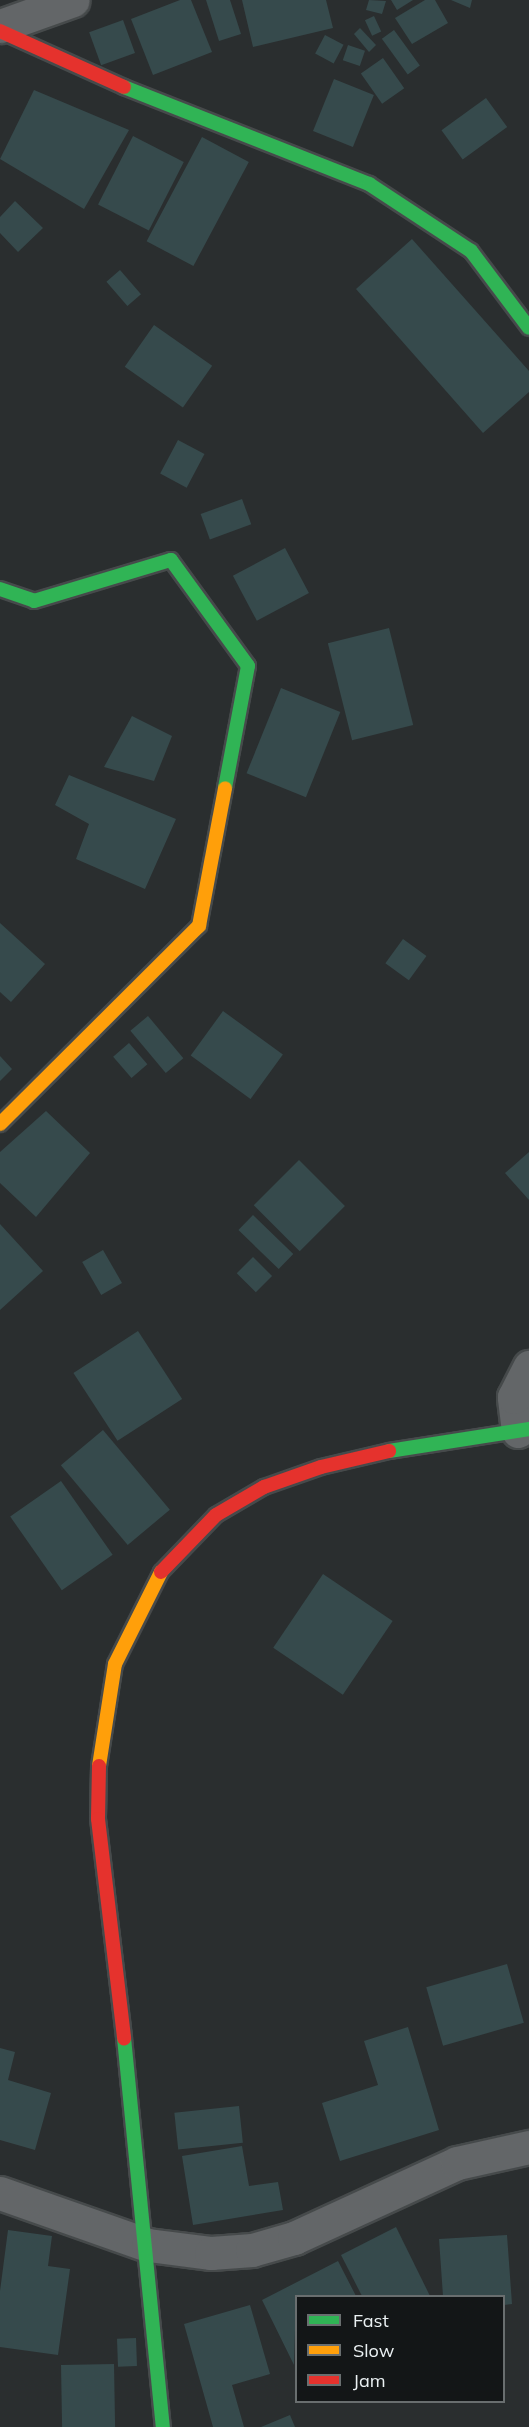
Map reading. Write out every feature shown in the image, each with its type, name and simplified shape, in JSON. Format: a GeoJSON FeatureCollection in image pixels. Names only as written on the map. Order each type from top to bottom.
{"type":"FeatureCollection","features":[{"type":"Feature","properties":{"kind":"street"},"geometry":{"type":"LineString","coordinates":[[0,26],[73,0]]}},
{"type":"Feature","properties":{"kind":"street"},"geometry":{"type":"LineString","coordinates":[[0,31],[121,86],[369,184],[471,251],[529,328]]}},
{"type":"Feature","properties":{"kind":"street"},"geometry":{"type":"LineString","coordinates":[[0,589],[34,601],[171,560],[248,666],[199,926],[0,1124]]}},
{"type":"Feature","properties":{"kind":"street"},"geometry":{"type":"LineString","coordinates":[[163,2427],[148,2245],[98,1819],[104,1708],[132,1622],[152,1583],[179,1548],[216,1515],[264,1487],[391,1451],[523,1430],[514,1397],[529,1367]]}},
{"type":"Feature","properties":{"kind":"street"},"geometry":{"type":"LineString","coordinates":[[0,2193],[148,2245],[211,2253],[252,2250],[294,2238],[457,2163],[529,2147]]}},
{"type":"Feature","properties":{"kind":"building"},"geometry":{"type":"Polygon","coordinates":[[[180,0],[191,0],[212,52],[153,75],[131,19],[180,0]]]}},
{"type":"Feature","properties":{"kind":"building"},"geometry":{"type":"Polygon","coordinates":[[[206,0],[230,0],[241,34],[219,41],[206,0]]]}},
{"type":"Feature","properties":{"kind":"building"},"geometry":{"type":"Polygon","coordinates":[[[242,0],[326,0],[333,28],[253,47],[242,0]]]}},
{"type":"Feature","properties":{"kind":"building"},"geometry":{"type":"Polygon","coordinates":[[[369,0],[386,1],[382,14],[366,10],[369,0]]]}},
{"type":"Feature","properties":{"kind":"building"},"geometry":{"type":"Polygon","coordinates":[[[391,0],[413,0],[397,10],[391,0]]]}},
{"type":"Feature","properties":{"kind":"building"},"geometry":{"type":"Polygon","coordinates":[[[425,0],[435,0],[448,23],[412,44],[395,18],[425,0]]]}},
{"type":"Feature","properties":{"kind":"building"},"geometry":{"type":"Polygon","coordinates":[[[451,0],[472,0],[470,8],[451,0]]]}},
{"type":"Feature","properties":{"kind":"building"},"geometry":{"type":"Polygon","coordinates":[[[374,16],[381,31],[372,36],[365,20],[374,16]]]}},
{"type":"Feature","properties":{"kind":"building"},"geometry":{"type":"Polygon","coordinates":[[[123,20],[135,53],[101,65],[89,32],[123,20]]]}},
{"type":"Feature","properties":{"kind":"building"},"geometry":{"type":"Polygon","coordinates":[[[360,28],[376,45],[369,52],[354,34],[360,28]]]}},
{"type":"Feature","properties":{"kind":"building"},"geometry":{"type":"Polygon","coordinates":[[[394,30],[420,66],[408,74],[382,39],[394,30]]]}},
{"type":"Feature","properties":{"kind":"building"},"geometry":{"type":"Polygon","coordinates":[[[325,35],[344,45],[334,63],[315,54],[325,35]]]}},
{"type":"Feature","properties":{"kind":"building"},"geometry":{"type":"Polygon","coordinates":[[[348,45],[365,51],[360,66],[343,60],[348,45]]]}},
{"type":"Feature","properties":{"kind":"building"},"geometry":{"type":"Polygon","coordinates":[[[383,58],[404,88],[382,104],[361,73],[383,58]]]}},
{"type":"Feature","properties":{"kind":"building"},"geometry":{"type":"Polygon","coordinates":[[[334,79],[374,95],[353,147],[313,131],[334,79]]]}},
{"type":"Feature","properties":{"kind":"building"},"geometry":{"type":"Polygon","coordinates":[[[34,90],[129,130],[84,209],[0,159],[34,90]]]}},
{"type":"Feature","properties":{"kind":"building"},"geometry":{"type":"Polygon","coordinates":[[[486,98],[507,127],[463,159],[442,130],[486,98]]]}},
{"type":"Feature","properties":{"kind":"building"},"geometry":{"type":"Polygon","coordinates":[[[133,136],[184,162],[149,230],[98,205],[133,136]]]}},
{"type":"Feature","properties":{"kind":"building"},"geometry":{"type":"Polygon","coordinates":[[[202,137],[249,162],[193,266],[147,241],[202,137]]]}},
{"type":"Feature","properties":{"kind":"building"},"geometry":{"type":"Polygon","coordinates":[[[15,201],[43,228],[18,252],[0,233],[0,217],[15,201]]]}},
{"type":"Feature","properties":{"kind":"building"},"geometry":{"type":"Polygon","coordinates":[[[412,239],[529,371],[529,392],[483,433],[356,289],[412,239]]]}},
{"type":"Feature","properties":{"kind":"building"},"geometry":{"type":"Polygon","coordinates":[[[120,270],[141,294],[127,306],[106,282],[120,270]]]}},
{"type":"Feature","properties":{"kind":"building"},"geometry":{"type":"Polygon","coordinates":[[[154,325],[212,366],[183,408],[125,367],[154,325]]]}},
{"type":"Feature","properties":{"kind":"building"},"geometry":{"type":"Polygon","coordinates":[[[178,440],[204,454],[187,488],[160,474],[178,440]]]}},
{"type":"Feature","properties":{"kind":"building"},"geometry":{"type":"Polygon","coordinates":[[[242,499],[251,524],[210,539],[201,514],[242,499]]]}},
{"type":"Feature","properties":{"kind":"building"},"geometry":{"type":"Polygon","coordinates":[[[285,548],[309,593],[257,621],[233,576],[285,548]]]}},
{"type":"Feature","properties":{"kind":"building"},"geometry":{"type":"Polygon","coordinates":[[[389,628],[413,725],[352,740],[328,643],[389,628]]]}},
{"type":"Feature","properties":{"kind":"building"},"geometry":{"type":"Polygon","coordinates":[[[281,688],[340,712],[306,797],[247,773],[281,688]]]}},
{"type":"Feature","properties":{"kind":"building"},"geometry":{"type":"Polygon","coordinates":[[[132,716],[172,736],[154,781],[104,767],[132,716]]]}},
{"type":"Feature","properties":{"kind":"building"},"geometry":{"type":"Polygon","coordinates":[[[69,775],[176,819],[145,889],[76,859],[89,824],[55,805],[69,775]]]}},
{"type":"Feature","properties":{"kind":"building"},"geometry":{"type":"Polygon","coordinates":[[[0,923],[45,964],[11,1002],[0,992],[0,923]]]}},
{"type":"Feature","properties":{"kind":"building"},"geometry":{"type":"Polygon","coordinates":[[[403,939],[426,956],[409,980],[385,963],[403,939]]]}},
{"type":"Feature","properties":{"kind":"building"},"geometry":{"type":"Polygon","coordinates":[[[223,1011],[283,1054],[251,1099],[191,1055],[223,1011]]]}},
{"type":"Feature","properties":{"kind":"building"},"geometry":{"type":"Polygon","coordinates":[[[148,1016],[183,1058],[166,1073],[130,1031],[148,1016]]]}},
{"type":"Feature","properties":{"kind":"building"},"geometry":{"type":"Polygon","coordinates":[[[129,1043],[147,1064],[132,1078],[113,1057],[129,1043]]]}},
{"type":"Feature","properties":{"kind":"building"},"geometry":{"type":"Polygon","coordinates":[[[0,1056],[12,1069],[0,1081],[0,1056]]]}},
{"type":"Feature","properties":{"kind":"building"},"geometry":{"type":"Polygon","coordinates":[[[46,1111],[90,1153],[36,1217],[0,1183],[0,1152],[46,1111]]]}},
{"type":"Feature","properties":{"kind":"building"},"geometry":{"type":"Polygon","coordinates":[[[529,1152],[529,1200],[505,1173],[529,1152]]]}},
{"type":"Feature","properties":{"kind":"building"},"geometry":{"type":"Polygon","coordinates":[[[299,1160],[345,1206],[300,1251],[254,1205],[299,1160]]]}},
{"type":"Feature","properties":{"kind":"building"},"geometry":{"type":"Polygon","coordinates":[[[253,1215],[293,1254],[279,1269],[238,1230],[253,1215]]]}},
{"type":"Feature","properties":{"kind":"building"},"geometry":{"type":"Polygon","coordinates":[[[0,1224],[43,1271],[0,1310],[0,1224]]]}},
{"type":"Feature","properties":{"kind":"building"},"geometry":{"type":"Polygon","coordinates":[[[103,1250],[122,1283],[101,1295],[82,1262],[103,1250]]]}},
{"type":"Feature","properties":{"kind":"building"},"geometry":{"type":"Polygon","coordinates":[[[253,1257],[272,1276],[256,1292],[237,1273],[253,1257]]]}},
{"type":"Feature","properties":{"kind":"building"},"geometry":{"type":"Polygon","coordinates":[[[138,1331],[182,1399],[118,1441],[73,1373],[138,1331]]]}},
{"type":"Feature","properties":{"kind":"building"},"geometry":{"type":"Polygon","coordinates":[[[103,1430],[170,1510],[128,1545],[61,1465],[103,1430]]]}},
{"type":"Feature","properties":{"kind":"building"},"geometry":{"type":"Polygon","coordinates":[[[61,1481],[113,1555],[62,1590],[10,1517],[61,1481]]]}},
{"type":"Feature","properties":{"kind":"building"},"geometry":{"type":"Polygon","coordinates":[[[323,1574],[393,1621],[343,1695],[273,1648],[323,1574]]]}},
{"type":"Feature","properties":{"kind":"building"},"geometry":{"type":"Polygon","coordinates":[[[507,1964],[524,2023],[443,2046],[426,1987],[507,1964]]]}},
{"type":"Feature","properties":{"kind":"building"},"geometry":{"type":"Polygon","coordinates":[[[408,2027],[439,2130],[340,2161],[322,2103],[378,2085],[364,2041],[408,2027]]]}},
{"type":"Feature","properties":{"kind":"building"},"geometry":{"type":"Polygon","coordinates":[[[0,2048],[15,2052],[8,2080],[51,2093],[35,2150],[0,2140],[0,2048]]]}},
{"type":"Feature","properties":{"kind":"building"},"geometry":{"type":"Polygon","coordinates":[[[239,2106],[243,2143],[178,2150],[174,2113],[239,2106]]]}},
{"type":"Feature","properties":{"kind":"building"},"geometry":{"type":"Polygon","coordinates":[[[242,2146],[249,2186],[278,2182],[283,2210],[193,2225],[182,2156],[242,2146]]]}},
{"type":"Feature","properties":{"kind":"building"},"geometry":{"type":"Polygon","coordinates":[[[396,2227],[430,2295],[361,2295],[341,2255],[396,2227]]]}},
{"type":"Feature","properties":{"kind":"building"},"geometry":{"type":"Polygon","coordinates":[[[8,2230],[52,2236],[48,2266],[70,2269],[58,2355],[0,2347],[0,2291],[8,2230]]]}},
{"type":"Feature","properties":{"kind":"building"},"geometry":{"type":"Polygon","coordinates":[[[507,2235],[512,2304],[505,2305],[505,2295],[443,2295],[439,2239],[507,2235]]]}},
{"type":"Feature","properties":{"kind":"building"},"geometry":{"type":"Polygon","coordinates":[[[338,2261],[355,2295],[295,2295],[294,2365],[262,2300],[338,2261]]]}},
{"type":"Feature","properties":{"kind":"building"},"geometry":{"type":"Polygon","coordinates":[[[250,2305],[270,2374],[232,2385],[244,2427],[213,2427],[184,2324],[250,2305]]]}},
{"type":"Feature","properties":{"kind":"building"},"geometry":{"type":"Polygon","coordinates":[[[136,2338],[137,2366],[118,2367],[117,2339],[136,2338]]]}},
{"type":"Feature","properties":{"kind":"building"},"geometry":{"type":"Polygon","coordinates":[[[114,2364],[115,2427],[62,2427],[61,2365],[114,2364]]]}},
{"type":"Feature","properties":{"kind":"building"},"geometry":{"type":"Polygon","coordinates":[[[290,2415],[295,2427],[261,2427],[290,2415]]]}},
{"type":"Feature","properties":{"kind":"traffic: fast"},"geometry":{"type":"LineString","coordinates":[[124,87],[369,184],[471,251],[529,328]]}},
{"type":"Feature","properties":{"kind":"traffic: fast"},"geometry":{"type":"LineString","coordinates":[[0,589],[34,601],[171,560],[248,666],[225,788]]}},
{"type":"Feature","properties":{"kind":"traffic: fast"},"geometry":{"type":"LineString","coordinates":[[389,1451],[529,1429]]}},
{"type":"Feature","properties":{"kind":"traffic: fast"},"geometry":{"type":"LineString","coordinates":[[124,2038],[163,2427]]}},
{"type":"Feature","properties":{"kind":"traffic: slow"},"geometry":{"type":"LineString","coordinates":[[0,1124],[199,926],[225,788]]}},
{"type":"Feature","properties":{"kind":"traffic: slow"},"geometry":{"type":"LineString","coordinates":[[99,1766],[115,1664],[161,1572]]}},
{"type":"Feature","properties":{"kind":"traffic: jam"},"geometry":{"type":"LineString","coordinates":[[0,31],[124,87]]}},
{"type":"Feature","properties":{"kind":"traffic: jam"},"geometry":{"type":"LineString","coordinates":[[161,1572],[216,1515],[264,1487],[321,1467],[389,1451]]}},
{"type":"Feature","properties":{"kind":"traffic: jam"},"geometry":{"type":"LineString","coordinates":[[99,1766],[98,1819],[124,2038]]}}]}
